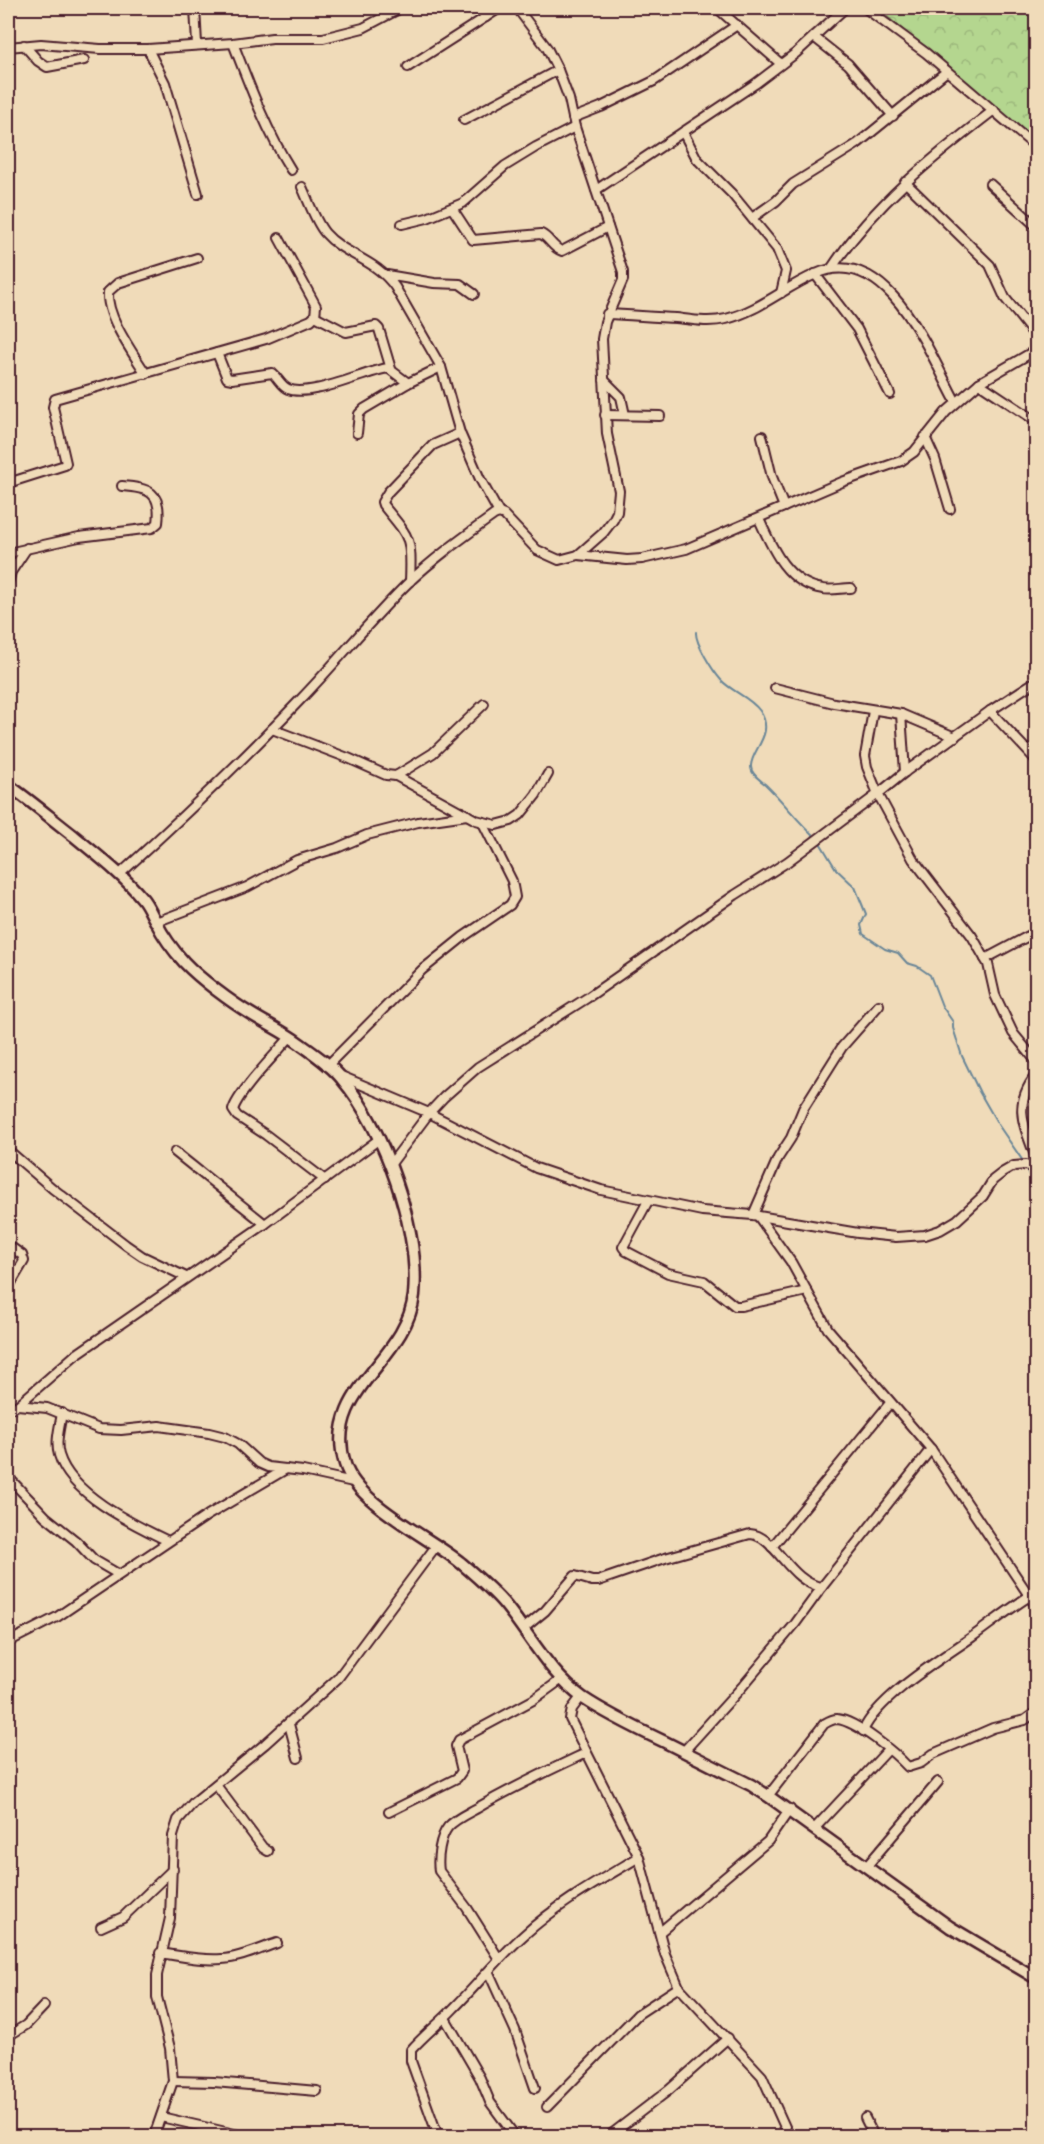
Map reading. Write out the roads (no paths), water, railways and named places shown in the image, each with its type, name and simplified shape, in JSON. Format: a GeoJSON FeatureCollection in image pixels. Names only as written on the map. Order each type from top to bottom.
{"type":"FeatureCollection","features":[{"type":"Feature","properties":{"kind":"street"},"geometry":{"type":"LineString","coordinates":[[195,8],[197,44]]}},
{"type":"Feature","properties":{"kind":"street"},"geometry":{"type":"LineString","coordinates":[[8,47],[41,44],[100,49],[148,48],[233,43],[272,38],[323,38],[363,28],[401,8]]}},
{"type":"Feature","properties":{"kind":"street"},"geometry":{"type":"LineString","coordinates":[[479,8],[486,17]]}},
{"type":"Feature","properties":{"kind":"street"},"geometry":{"type":"LineString","coordinates":[[408,67],[500,8]]}},
{"type":"Feature","properties":{"kind":"street"},"geometry":{"type":"LineString","coordinates":[[517,8],[547,48],[558,70],[623,276],[608,314],[602,339],[607,434],[620,490],[617,512],[603,533],[578,555]]}},
{"type":"Feature","properties":{"kind":"street"},"geometry":{"type":"LineString","coordinates":[[717,8],[781,64]]}},
{"type":"Feature","properties":{"kind":"street"},"geometry":{"type":"LineString","coordinates":[[596,190],[730,101],[781,64],[845,8]]}},
{"type":"Feature","properties":{"kind":"street"},"geometry":{"type":"LineString","coordinates":[[866,8],[926,53],[1036,147]]}},
{"type":"Feature","properties":{"kind":"street"},"geometry":{"type":"LineString","coordinates":[[573,118],[654,81],[737,25]]}},
{"type":"Feature","properties":{"kind":"street"},"geometry":{"type":"LineString","coordinates":[[814,37],[848,64],[893,116]]}},
{"type":"Feature","properties":{"kind":"street"},"geometry":{"type":"LineString","coordinates":[[233,43],[256,104],[275,145],[291,170]]}},
{"type":"Feature","properties":{"kind":"street"},"geometry":{"type":"LineString","coordinates":[[24,45],[38,61],[47,67],[84,60]]}},
{"type":"Feature","properties":{"kind":"street"},"geometry":{"type":"LineString","coordinates":[[148,48],[165,83],[198,194]]}},
{"type":"Feature","properties":{"kind":"street"},"geometry":{"type":"LineString","coordinates":[[464,120],[558,70]]}},
{"type":"Feature","properties":{"kind":"street"},"geometry":{"type":"LineString","coordinates":[[752,218],[776,201],[793,184],[857,144],[947,71]]}},
{"type":"Feature","properties":{"kind":"street"},"geometry":{"type":"LineString","coordinates":[[831,268],[849,241],[905,183],[946,147],[994,110]]}},
{"type":"Feature","properties":{"kind":"street"},"geometry":{"type":"LineString","coordinates":[[402,224],[427,218],[452,208],[471,197],[505,166],[536,147],[575,128]]}},
{"type":"Feature","properties":{"kind":"street"},"geometry":{"type":"LineString","coordinates":[[683,132],[698,159],[752,218],[783,261],[786,271],[780,293]]}},
{"type":"Feature","properties":{"kind":"street"},"geometry":{"type":"LineString","coordinates":[[905,183],[990,265],[1005,298],[1036,337]]}},
{"type":"Feature","properties":{"kind":"street"},"geometry":{"type":"LineString","coordinates":[[990,184],[1036,226]]}},
{"type":"Feature","properties":{"kind":"street"},"geometry":{"type":"LineString","coordinates":[[302,187],[325,233],[387,275],[422,282],[460,284],[474,294]]}},
{"type":"Feature","properties":{"kind":"street"},"geometry":{"type":"LineString","coordinates":[[452,208],[473,240],[541,234],[546,236],[557,250],[562,251],[609,227]]}},
{"type":"Feature","properties":{"kind":"street"},"geometry":{"type":"LineString","coordinates":[[8,483],[65,465],[52,407],[55,399],[146,375],[266,339],[311,320],[315,316],[316,306],[279,238]]}},
{"type":"Feature","properties":{"kind":"street"},"geometry":{"type":"LineString","coordinates":[[146,375],[115,321],[107,299],[108,292],[118,283],[197,258]]}},
{"type":"Feature","properties":{"kind":"street"},"geometry":{"type":"LineString","coordinates":[[608,314],[710,321],[727,318],[766,302],[815,274],[831,268],[844,267],[856,270],[867,275],[893,295],[907,312],[956,402]]}},
{"type":"Feature","properties":{"kind":"street"},"geometry":{"type":"LineString","coordinates":[[815,274],[857,329],[890,394]]}},
{"type":"Feature","properties":{"kind":"street"},"geometry":{"type":"LineString","coordinates":[[387,275],[441,367],[460,433],[499,513],[504,515],[537,550],[550,558],[559,560],[578,555],[627,560],[663,556],[705,542],[842,482],[901,461],[914,453],[956,402],[979,383],[1036,350]]}},
{"type":"Feature","properties":{"kind":"street"},"geometry":{"type":"LineString","coordinates":[[315,316],[346,332],[376,326],[379,329],[391,369],[408,383]]}},
{"type":"Feature","properties":{"kind":"street"},"geometry":{"type":"LineString","coordinates":[[217,353],[227,378],[272,373],[285,388],[291,390],[319,388],[383,369],[391,369]]}},
{"type":"Feature","properties":{"kind":"street"},"geometry":{"type":"LineString","coordinates":[[357,433],[359,414],[364,409],[441,367]]}},
{"type":"Feature","properties":{"kind":"street"},"geometry":{"type":"LineString","coordinates":[[604,380],[621,397],[625,415]]}},
{"type":"Feature","properties":{"kind":"street"},"geometry":{"type":"LineString","coordinates":[[979,383],[1036,421]]}},
{"type":"Feature","properties":{"kind":"street"},"geometry":{"type":"LineString","coordinates":[[605,415],[660,416]]}},
{"type":"Feature","properties":{"kind":"street"},"geometry":{"type":"LineString","coordinates":[[410,581],[411,546],[408,537],[382,502],[388,492],[433,445],[460,433]]}},
{"type":"Feature","properties":{"kind":"street"},"geometry":{"type":"LineString","coordinates":[[762,436],[772,477],[784,507]]}},
{"type":"Feature","properties":{"kind":"street"},"geometry":{"type":"LineString","coordinates":[[925,437],[935,459],[950,509]]}},
{"type":"Feature","properties":{"kind":"street"},"geometry":{"type":"LineString","coordinates":[[8,553],[79,537],[152,528],[158,523],[159,514],[155,495],[137,487],[122,486]]}},
{"type":"Feature","properties":{"kind":"street"},"geometry":{"type":"LineString","coordinates":[[120,874],[186,814],[272,729],[410,581],[499,513]]}},
{"type":"Feature","properties":{"kind":"street"},"geometry":{"type":"LineString","coordinates":[[759,519],[774,553],[783,566],[796,576],[824,590],[851,588]]}},
{"type":"Feature","properties":{"kind":"street"},"geometry":{"type":"LineString","coordinates":[[8,583],[11,572],[27,548]]}},
{"type":"Feature","properties":{"kind":"street"},"geometry":{"type":"LineString","coordinates":[[390,1166],[444,1096],[478,1067],[587,998],[726,901],[787,862],[905,772],[1036,681]]}},
{"type":"Feature","properties":{"kind":"street"},"geometry":{"type":"LineString","coordinates":[[775,688],[803,697],[873,711],[901,714],[954,737]]}},
{"type":"Feature","properties":{"kind":"street"},"geometry":{"type":"LineString","coordinates":[[396,776],[433,753],[484,704]]}},
{"type":"Feature","properties":{"kind":"street"},"geometry":{"type":"LineString","coordinates":[[873,711],[865,756],[878,794],[913,859],[972,936],[985,959],[995,995],[1009,1025],[1036,1062]]}},
{"type":"Feature","properties":{"kind":"street"},"geometry":{"type":"LineString","coordinates":[[990,711],[1036,760]]}},
{"type":"Feature","properties":{"kind":"street"},"geometry":{"type":"LineString","coordinates":[[901,714],[905,772]]}},
{"type":"Feature","properties":{"kind":"street"},"geometry":{"type":"LineString","coordinates":[[272,729],[386,775],[396,776],[483,823],[496,825],[511,821],[520,815],[536,795],[548,774]]}},
{"type":"Feature","properties":{"kind":"street"},"geometry":{"type":"LineString","coordinates":[[8,785],[28,798],[120,874],[147,904],[156,922],[183,961],[195,973],[247,1012],[290,1037],[339,1075],[429,1113],[536,1168],[591,1187],[648,1201],[702,1211],[755,1215],[897,1237],[940,1230],[957,1220],[983,1196],[993,1180],[1014,1166],[1026,1166],[1036,1170]]}},
{"type":"Feature","properties":{"kind":"street"},"geometry":{"type":"LineString","coordinates":[[156,922],[247,887],[297,860],[337,848],[367,835],[418,822],[467,815]]}},
{"type":"Feature","properties":{"kind":"street"},"geometry":{"type":"LineString","coordinates":[[327,1066],[423,970],[463,937],[510,905],[515,897],[514,888],[483,823]]}},
{"type":"Feature","properties":{"kind":"street"},"geometry":{"type":"LineString","coordinates":[[985,959],[1036,932]]}},
{"type":"Feature","properties":{"kind":"street"},"geometry":{"type":"LineString","coordinates":[[755,1215],[778,1158],[791,1138],[802,1109],[842,1047],[879,1005]]}},
{"type":"Feature","properties":{"kind":"street"},"geometry":{"type":"LineString","coordinates":[[290,1037],[235,1103],[233,1110],[237,1116],[325,1180]]}},
{"type":"Feature","properties":{"kind":"street"},"geometry":{"type":"LineString","coordinates":[[339,1075],[362,1109],[390,1166],[404,1205],[412,1244],[414,1294],[411,1309],[400,1335],[357,1391],[345,1411],[342,1423],[341,1442],[344,1464],[357,1488],[460,1562],[503,1602],[539,1653],[581,1697],[625,1723],[684,1751],[790,1809],[950,1927],[1036,1978]]}},
{"type":"Feature","properties":{"kind":"street"},"geometry":{"type":"LineString","coordinates":[[1036,1075],[1027,1086],[1021,1113],[1036,1158]]}},
{"type":"Feature","properties":{"kind":"street"},"geometry":{"type":"LineString","coordinates":[[8,1410],[74,1356],[265,1224],[378,1140]]}},
{"type":"Feature","properties":{"kind":"street"},"geometry":{"type":"LineString","coordinates":[[8,1150],[126,1245],[142,1256],[186,1277]]}},
{"type":"Feature","properties":{"kind":"street"},"geometry":{"type":"LineString","coordinates":[[175,1152],[265,1224]]}},
{"type":"Feature","properties":{"kind":"street"},"geometry":{"type":"LineString","coordinates":[[648,1201],[623,1247],[650,1265],[668,1273],[704,1281],[735,1306],[807,1291]]}},
{"type":"Feature","properties":{"kind":"street"},"geometry":{"type":"LineString","coordinates":[[755,1215],[791,1262],[828,1329],[931,1449],[1033,1594],[1036,1606]]}},
{"type":"Feature","properties":{"kind":"street"},"geometry":{"type":"LineString","coordinates":[[8,1245],[22,1255],[24,1262],[8,1288]]}},
{"type":"Feature","properties":{"kind":"street"},"geometry":{"type":"LineString","coordinates":[[772,1547],[890,1403]]}},
{"type":"Feature","properties":{"kind":"street"},"geometry":{"type":"LineString","coordinates":[[18,1404],[47,1408],[99,1429],[121,1430],[159,1426],[208,1433],[225,1437],[238,1444],[259,1463],[268,1467],[353,1482]]}},
{"type":"Feature","properties":{"kind":"street"},"geometry":{"type":"LineString","coordinates":[[62,1413],[58,1452],[63,1465],[81,1487],[109,1509],[168,1541]]}},
{"type":"Feature","properties":{"kind":"street"},"geometry":{"type":"LineString","coordinates":[[684,1751],[787,1633],[931,1449]]}},
{"type":"Feature","properties":{"kind":"street"},"geometry":{"type":"LineString","coordinates":[[8,1642],[57,1617],[217,1509],[286,1469]]}},
{"type":"Feature","properties":{"kind":"street"},"geometry":{"type":"LineString","coordinates":[[8,1478],[46,1517],[76,1541],[94,1560],[118,1574]]}},
{"type":"Feature","properties":{"kind":"street"},"geometry":{"type":"LineString","coordinates":[[523,1629],[545,1611],[575,1576],[598,1581],[665,1558],[750,1534],[758,1536],[772,1547],[806,1582],[822,1587]]}},
{"type":"Feature","properties":{"kind":"street"},"geometry":{"type":"LineString","coordinates":[[154,2136],[173,2081],[170,2048],[158,1997],[157,1975],[160,1953],[170,1918],[173,1836],[178,1820],[193,1803],[289,1724],[338,1678],[436,1546]]}},
{"type":"Feature","properties":{"kind":"street"},"geometry":{"type":"LineString","coordinates":[[863,1731],[867,1721],[875,1712],[914,1679],[1033,1594]]}},
{"type":"Feature","properties":{"kind":"street"},"geometry":{"type":"LineString","coordinates":[[389,1812],[457,1778],[462,1770],[456,1746],[459,1740],[533,1700],[562,1679]]}},
{"type":"Feature","properties":{"kind":"street"},"geometry":{"type":"LineString","coordinates":[[581,1697],[572,1709],[570,1719],[639,1857],[666,1954],[679,1987],[762,2076],[789,2136]]}},
{"type":"Feature","properties":{"kind":"street"},"geometry":{"type":"LineString","coordinates":[[768,1796],[824,1724],[832,1719],[844,1720],[863,1731],[897,1755],[908,1767],[954,1744],[993,1728],[1025,1720],[1036,1713]]}},
{"type":"Feature","properties":{"kind":"street"},"geometry":{"type":"LineString","coordinates":[[289,1724],[298,1758]]}},
{"type":"Feature","properties":{"kind":"street"},"geometry":{"type":"LineString","coordinates":[[815,1828],[888,1750]]}},
{"type":"Feature","properties":{"kind":"street"},"geometry":{"type":"LineString","coordinates":[[499,1959],[467,1908],[439,1871],[442,1839],[446,1829],[454,1821],[492,1799],[586,1754]]}},
{"type":"Feature","properties":{"kind":"street"},"geometry":{"type":"LineString","coordinates":[[866,1867],[938,1782]]}},
{"type":"Feature","properties":{"kind":"street"},"geometry":{"type":"LineString","coordinates":[[216,1785],[262,1848],[268,1851]]}},
{"type":"Feature","properties":{"kind":"street"},"geometry":{"type":"LineString","coordinates":[[660,1932],[768,1841],[790,1809]]}},
{"type":"Feature","properties":{"kind":"street"},"geometry":{"type":"LineString","coordinates":[[438,2136],[411,2061],[411,2050],[445,2018],[499,1959],[548,1914],[639,1857]]}},
{"type":"Feature","properties":{"kind":"street"},"geometry":{"type":"LineString","coordinates":[[101,1927],[123,1917],[172,1869]]}},
{"type":"Feature","properties":{"kind":"street"},"geometry":{"type":"LineString","coordinates":[[160,1953],[208,1960],[225,1959],[277,1943]]}},
{"type":"Feature","properties":{"kind":"street"},"geometry":{"type":"LineString","coordinates":[[489,1972],[515,2030],[535,2088]]}},
{"type":"Feature","properties":{"kind":"street"},"geometry":{"type":"LineString","coordinates":[[547,2107],[638,2014],[679,1987]]}},
{"type":"Feature","properties":{"kind":"street"},"geometry":{"type":"LineString","coordinates":[[8,2034],[26,2025],[44,2006]]}},
{"type":"Feature","properties":{"kind":"street"},"geometry":{"type":"LineString","coordinates":[[445,2018],[480,2078],[490,2102],[515,2136]]}},
{"type":"Feature","properties":{"kind":"street"},"geometry":{"type":"LineString","coordinates":[[609,2136],[669,2090],[728,2038]]}},
{"type":"Feature","properties":{"kind":"street"},"geometry":{"type":"LineString","coordinates":[[173,2081],[214,2082],[317,2091]]}},
{"type":"Feature","properties":{"kind":"street"},"geometry":{"type":"LineString","coordinates":[[161,2117],[243,2136]]}},
{"type":"Feature","properties":{"kind":"street"},"geometry":{"type":"LineString","coordinates":[[865,2118],[874,2136]]}},
{"type":"Feature","properties":{"kind":"waterway"},"geometry":{"type":"LineString","coordinates":[[696,632],[701,650],[718,676],[725,684],[756,706],[764,720],[764,735],[752,761],[752,772],[815,837]]}},
{"type":"Feature","properties":{"kind":"waterway"},"geometry":{"type":"LineString","coordinates":[[819,841],[836,869],[855,887],[866,914],[861,925],[863,934],[885,949],[898,953],[907,963],[917,966],[930,975],[942,1006],[953,1022],[962,1056],[980,1093],[1025,1164]]}},
{"type":"Feature","properties":{"kind":"waterway"},"geometry":{"type":"LineString","coordinates":[[1026,1169],[1036,1189]]}}]}
